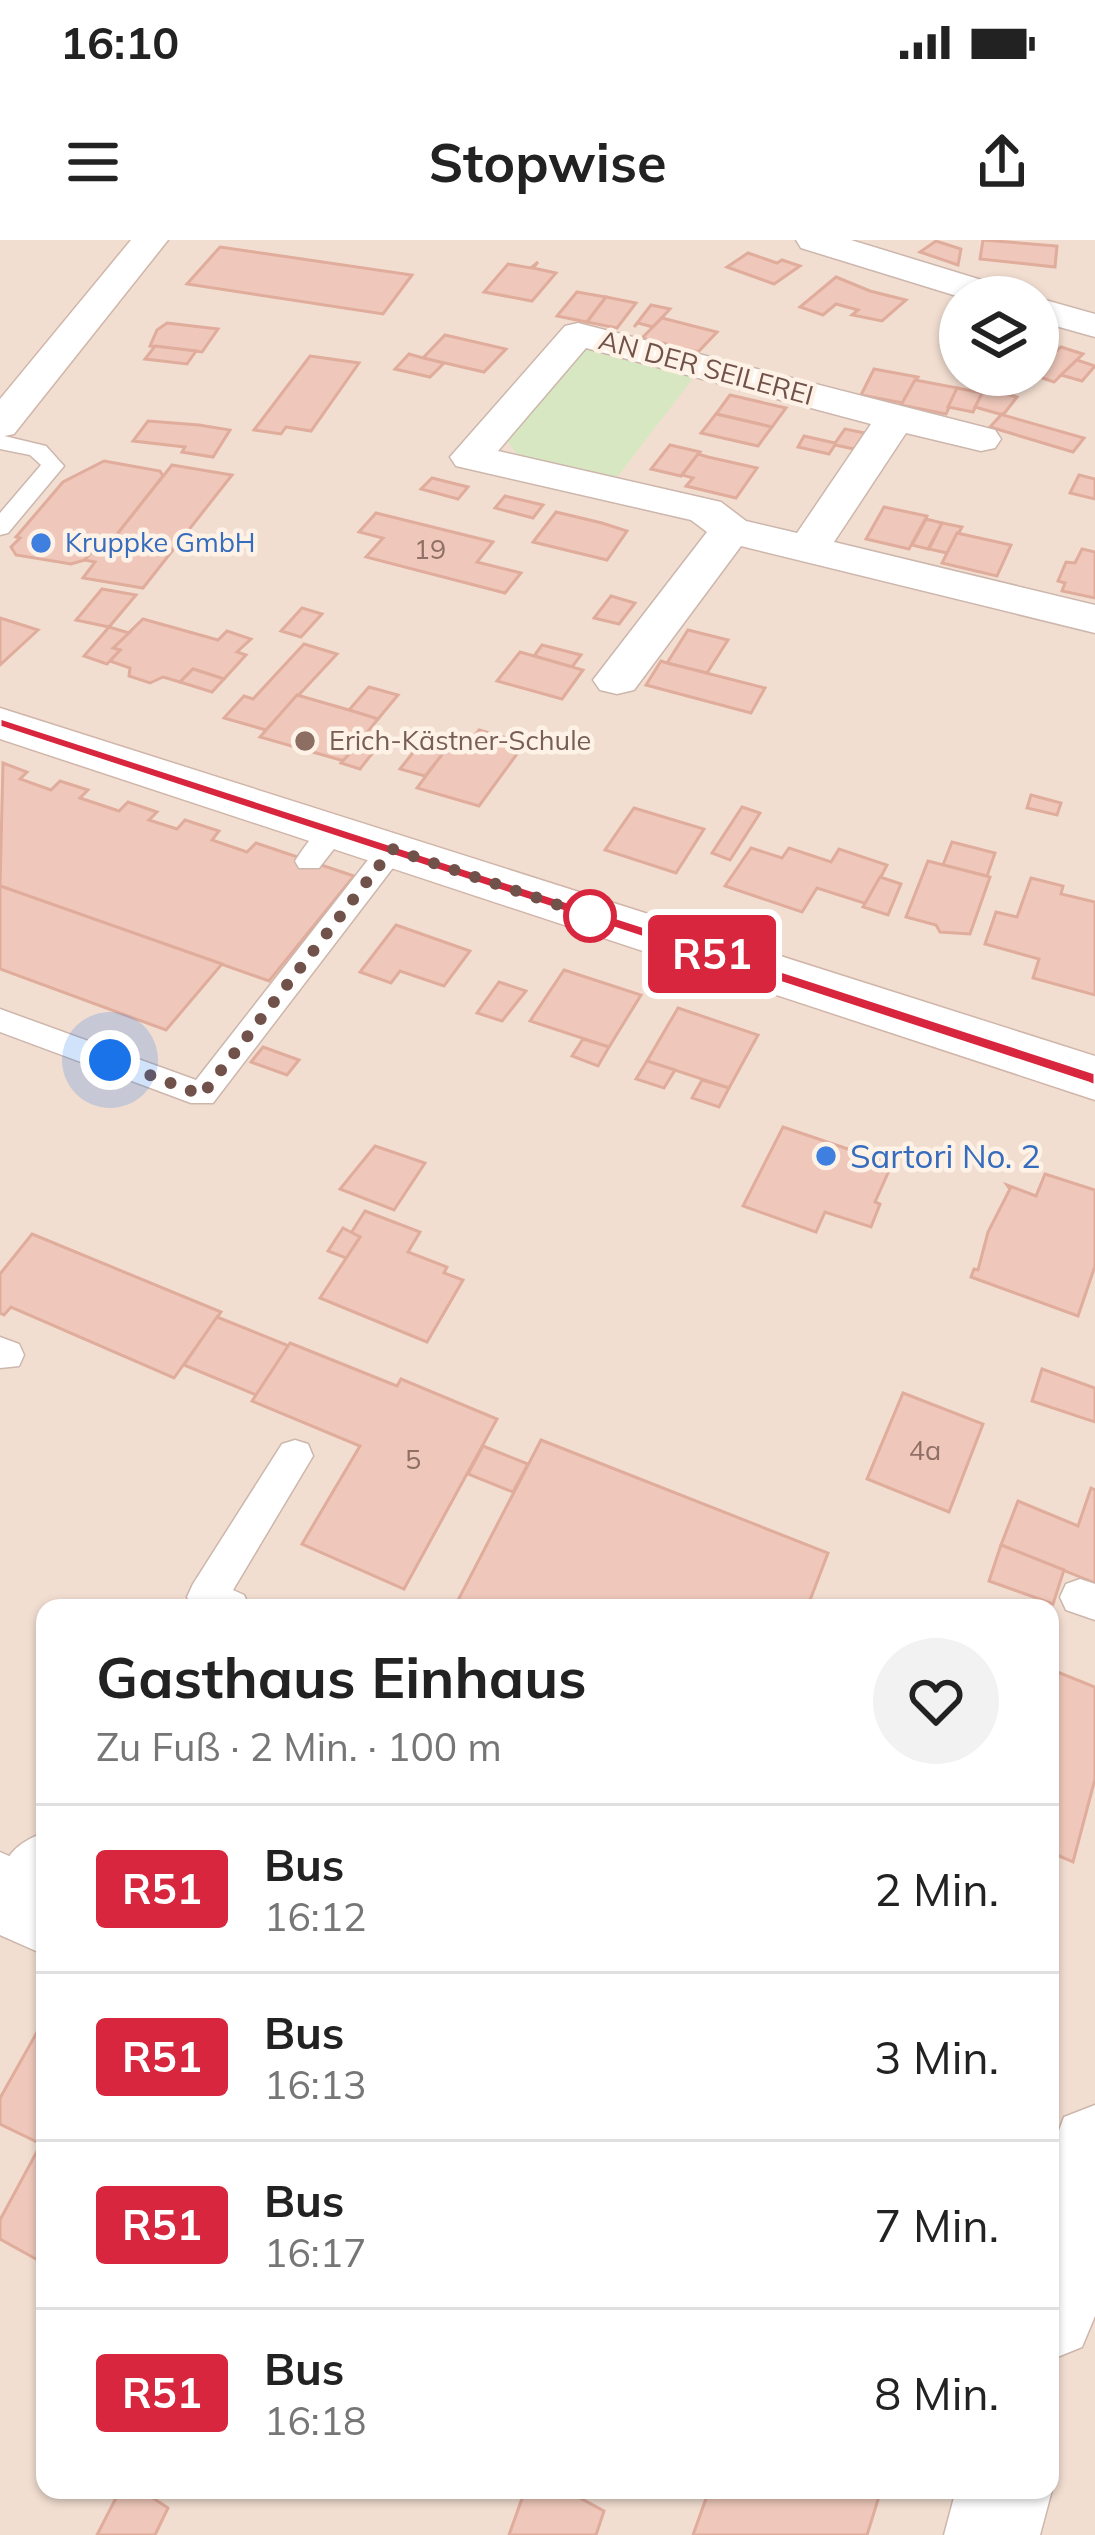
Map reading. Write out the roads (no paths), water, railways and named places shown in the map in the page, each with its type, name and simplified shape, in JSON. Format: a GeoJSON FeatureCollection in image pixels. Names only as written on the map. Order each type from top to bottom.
{"type":"FeatureCollection","features":[{"type":"Feature","properties":{"kind":"street"},"geometry":{"type":"LineString","coordinates":[[0,425],[150,240]]}},
{"type":"Feature","properties":{"kind":"street"},"geometry":{"type":"LineString","coordinates":[[814,240],[939,279]]}},
{"type":"Feature","properties":{"kind":"street"},"geometry":{"type":"LineString","coordinates":[[1059,315],[1095,326]]}},
{"type":"Feature","properties":{"kind":"street","name":"AN DER SEILEREI"},"geometry":{"type":"LineString","coordinates":[[895,418],[578,334],[471,457],[706,511],[731,530],[1095,619]]}},
{"type":"Feature","properties":{"kind":"street"},"geometry":{"type":"LineString","coordinates":[[808,549],[895,418],[981,439]]}},
{"type":"Feature","properties":{"kind":"street"},"geometry":{"type":"LineString","coordinates":[[617,680],[731,530]]}},
{"type":"Feature","properties":{"kind":"street"},"geometry":{"type":"LineString","coordinates":[[0,723],[321,846],[392,849],[1095,1078]]}},
{"type":"Feature","properties":{"kind":"street"},"geometry":{"type":"LineString","coordinates":[[1068,2300],[1095,2148]]}},
{"type":"Feature","properties":{"kind":"street"},"geometry":{"type":"LineString","coordinates":[[992,2535],[1002,2499]]}},
{"type":"Feature","properties":{"kind":"lane"},"geometry":{"type":"LineString","coordinates":[[0,442],[35,449],[49,457],[53,466],[0,528]]}},
{"type":"Feature","properties":{"kind":"lane"},"geometry":{"type":"LineString","coordinates":[[0,1020],[202,1095],[392,849]]}},
{"type":"Feature","properties":{"kind":"lane"},"geometry":{"type":"LineString","coordinates":[[211,1599],[207,1597],[295,1456]]}},
{"type":"Feature","properties":{"kind":"place","name":"Kruppke GmbH"},"geometry":{"type":"Point","coordinates":[41,543]}},
{"type":"Feature","properties":{"kind":"place","name":"Erich-Kästner-Schule"},"geometry":{"type":"Point","coordinates":[305,741]}},
{"type":"Feature","properties":{"kind":"place","name":"Sartori No. 2"},"geometry":{"type":"Point","coordinates":[826,1156]}}]}
